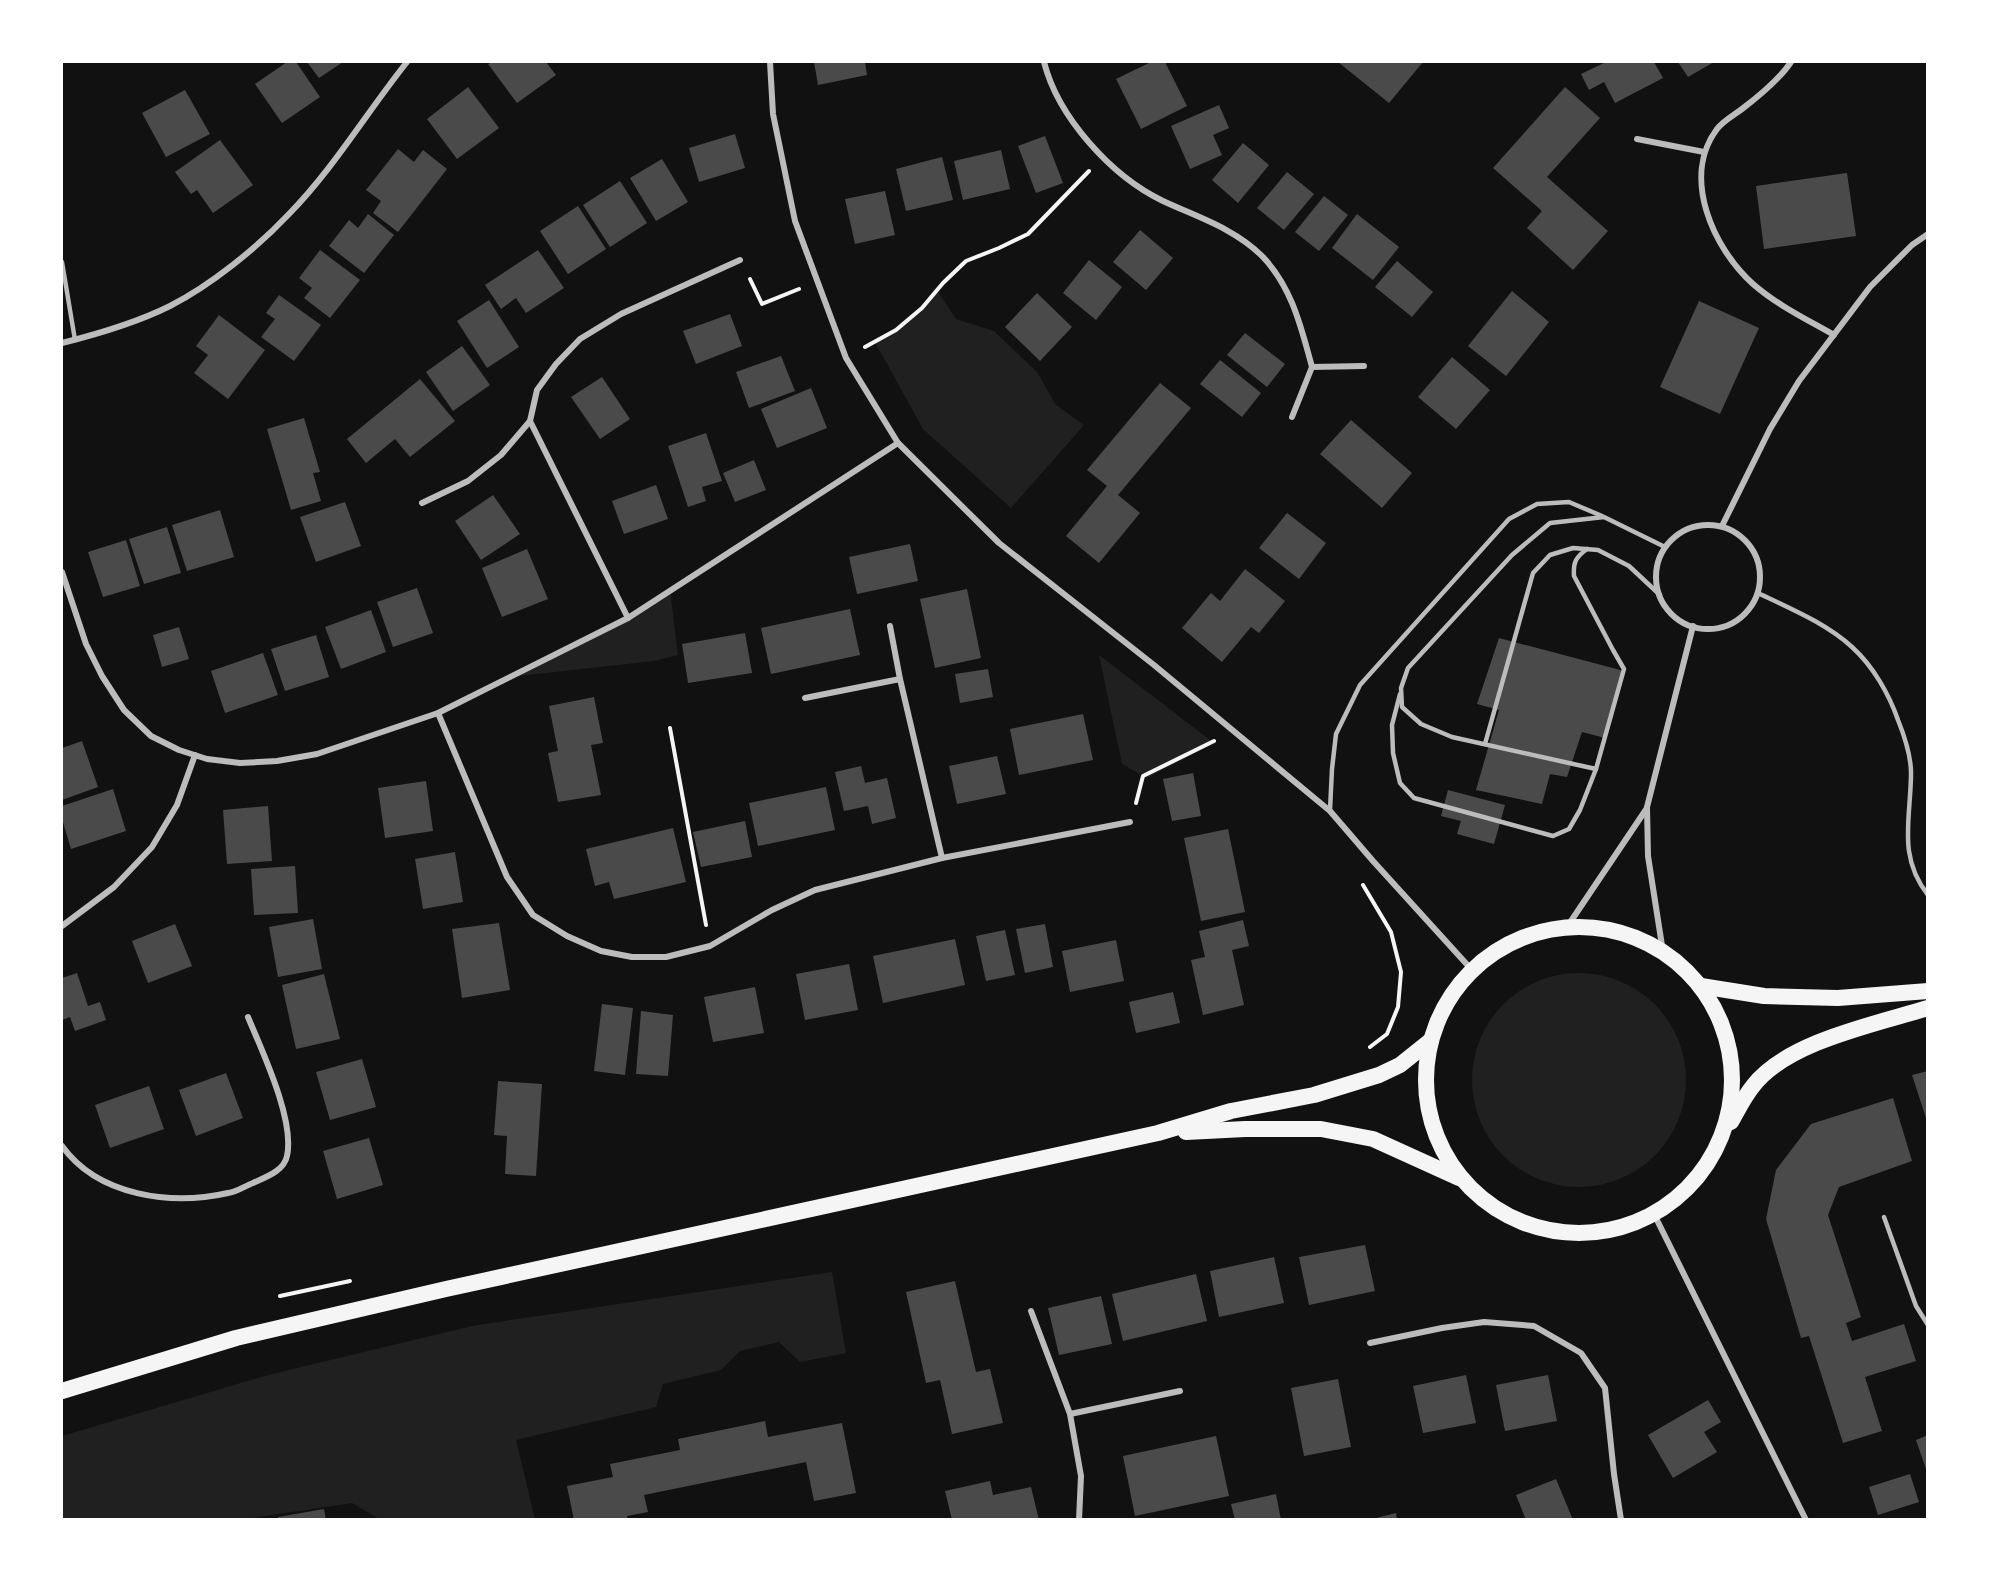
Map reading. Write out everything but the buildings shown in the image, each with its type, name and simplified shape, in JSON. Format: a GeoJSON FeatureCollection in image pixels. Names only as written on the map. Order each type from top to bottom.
{"type":"FeatureCollection","features":[{"type":"Feature","properties":{"kind":"highway"},"geometry":{"type":"LineString","coordinates":[[1722,1136],[1731,1106],[1733,1074],[1728,1043],[1717,1013],[1701,986],[1683,968],[1663,952],[1641,940],[1617,932],[1592,927],[1567,927],[1516,940],[1492,953],[1472,970],[1446,1002],[1430,1041],[1425,1070],[1426,1099],[1432,1127],[1444,1154],[1461,1178],[1479,1197],[1501,1213],[1525,1224],[1551,1231],[1577,1234],[1604,1232],[1630,1225],[1654,1214],[1676,1199],[1695,1182],[1711,1160],[1722,1136],[1753,1085],[1782,1060],[1823,1040],[1928,1008]]}},
{"type":"Feature","properties":{"kind":"highway"},"geometry":{"type":"LineString","coordinates":[[1701,986],[1764,996],[1838,998],[1928,992]]}},
{"type":"Feature","properties":{"kind":"highway"},"geometry":{"type":"LineString","coordinates":[[62,1391],[236,1338],[413,1296],[1158,1134],[1231,1111],[1314,1095],[1379,1075],[1400,1065],[1430,1041]]}},
{"type":"Feature","properties":{"kind":"highway"},"geometry":{"type":"LineString","coordinates":[[1158,1134],[1245,1129],[1320,1129],[1373,1139],[1461,1178]]}},
{"type":"Feature","properties":{"kind":"street"},"geometry":{"type":"LineString","coordinates":[[62,343],[136,321],[170,306],[214,278],[254,248],[291,213],[407,62]]}},
{"type":"Feature","properties":{"kind":"street"},"geometry":{"type":"LineString","coordinates":[[770,62],[773,114],[795,221],[846,358],[898,443],[999,543],[1154,665],[1330,811],[1472,970]]}},
{"type":"Feature","properties":{"kind":"street"},"geometry":{"type":"LineString","coordinates":[[1044,62],[1049,79],[1077,127],[1102,157],[1127,179],[1161,200],[1210,221],[1238,237],[1262,256],[1282,283],[1297,312],[1312,367],[1292,417]]}},
{"type":"Feature","properties":{"kind":"street"},"geometry":{"type":"LineString","coordinates":[[1791,62],[1785,71],[1750,103],[1718,128],[1704,152],[1701,189],[1709,220],[1729,259],[1752,284],[1782,306],[1834,335]]}},
{"type":"Feature","properties":{"kind":"street"},"geometry":{"type":"LineString","coordinates":[[1637,139],[1704,152]]}},
{"type":"Feature","properties":{"kind":"street"},"geometry":{"type":"LineString","coordinates":[[1722,526],[1770,429],[1799,381],[1870,287],[1912,246],[1928,234]]}},
{"type":"Feature","properties":{"kind":"street"},"geometry":{"type":"LineString","coordinates":[[422,503],[468,481],[501,455],[530,421],[537,390],[555,364],[580,339],[621,314],[740,260]]}},
{"type":"Feature","properties":{"kind":"street"},"geometry":{"type":"LineString","coordinates":[[1312,367],[1365,366]]}},
{"type":"Feature","properties":{"kind":"street"},"geometry":{"type":"LineString","coordinates":[[530,421],[628,618]]}},
{"type":"Feature","properties":{"kind":"street"},"geometry":{"type":"LineString","coordinates":[[62,572],[86,644],[102,676],[124,710],[151,736],[179,750],[207,759],[240,763],[277,762],[326,751],[438,713],[628,618],[898,443]]}},
{"type":"Feature","properties":{"kind":"street"},"geometry":{"type":"LineString","coordinates":[[1706,525],[1722,526],[1737,534],[1750,545],[1757,560],[1760,576],[1758,593],[1750,607],[1739,618],[1725,626],[1709,628],[1693,626],[1679,620],[1667,609],[1656,579],[1658,562],[1665,547],[1676,535],[1690,528],[1706,525]]}},
{"type":"Feature","properties":{"kind":"street"},"geometry":{"type":"LineString","coordinates":[[890,626],[900,679],[942,858]]}},
{"type":"Feature","properties":{"kind":"street"},"geometry":{"type":"LineString","coordinates":[[1663,952],[1648,856],[1647,807],[1693,626]]}},
{"type":"Feature","properties":{"kind":"street"},"geometry":{"type":"LineString","coordinates":[[805,698],[900,679]]}},
{"type":"Feature","properties":{"kind":"street"},"geometry":{"type":"LineString","coordinates":[[438,713],[507,877],[533,915],[567,936],[601,951],[632,957],[666,957],[710,946],[772,910],[815,890],[942,858],[1130,822]]}},
{"type":"Feature","properties":{"kind":"street"},"geometry":{"type":"LineString","coordinates":[[62,926],[114,888],[152,848],[177,805],[195,755]]}},
{"type":"Feature","properties":{"kind":"street"},"geometry":{"type":"LineString","coordinates":[[1567,927],[1647,807]]}},
{"type":"Feature","properties":{"kind":"street"},"geometry":{"type":"LineString","coordinates":[[62,1146],[69,1157],[110,1184],[136,1193],[165,1198],[196,1198],[230,1193],[276,1173],[287,1157],[288,1137],[281,1098],[248,1017]]}},
{"type":"Feature","properties":{"kind":"street"},"geometry":{"type":"LineString","coordinates":[[1654,1214],[1806,1520]]}},
{"type":"Feature","properties":{"kind":"street"},"geometry":{"type":"LineString","coordinates":[[1031,1311],[1071,1414],[1081,1476],[1079,1520]]}},
{"type":"Feature","properties":{"kind":"street"},"geometry":{"type":"LineString","coordinates":[[1370,1343],[1484,1322],[1534,1326],[1581,1353],[1605,1388],[1621,1520]]}},
{"type":"Feature","properties":{"kind":"street"},"geometry":{"type":"LineString","coordinates":[[1071,1414],[1180,1390]]}},
{"type":"Feature","properties":{"kind":"lane"},"geometry":{"type":"LineString","coordinates":[[62,262],[75,340]]}},
{"type":"Feature","properties":{"kind":"lane"},"geometry":{"type":"LineString","coordinates":[[1330,811],[1336,734],[1360,685],[1509,519],[1537,504],[1569,502],[1665,547]]}},
{"type":"Feature","properties":{"kind":"lane"},"geometry":{"type":"LineString","coordinates":[[1587,549],[1576,557],[1573,566],[1574,576],[1624,669],[1596,769],[1580,810],[1569,829],[1553,836],[1414,798],[1400,783],[1393,753],[1392,725],[1408,668],[1512,555],[1550,523],[1604,517]]}},
{"type":"Feature","properties":{"kind":"lane"},"geometry":{"type":"LineString","coordinates":[[1485,744],[1533,573],[1550,555],[1573,548],[1598,549],[1629,566],[1660,595]]}},
{"type":"Feature","properties":{"kind":"lane"},"geometry":{"type":"LineString","coordinates":[[1758,593],[1824,627],[1852,647],[1874,673],[1884,690],[1903,731],[1912,771],[1908,810],[1912,871],[1928,895]]}},
{"type":"Feature","properties":{"kind":"lane"},"geometry":{"type":"LineString","coordinates":[[1401,688],[1402,707],[1421,724],[1452,737],[1596,769]]}},
{"type":"Feature","properties":{"kind":"lane"},"geometry":{"type":"LineString","coordinates":[[1884,1217],[1916,1305],[1928,1325]]}},
{"type":"Feature","properties":{"kind":"path"},"geometry":{"type":"LineString","coordinates":[[846,358],[896,330],[922,308],[966,261],[1028,234],[1102,157]]}},
{"type":"Feature","properties":{"kind":"path"},"geometry":{"type":"LineString","coordinates":[[740,260],[762,304],[818,281]]}},
{"type":"Feature","properties":{"kind":"path"},"geometry":{"type":"LineString","coordinates":[[670,728],[710,946]]}},
{"type":"Feature","properties":{"kind":"path"},"geometry":{"type":"LineString","coordinates":[[1130,822],[1143,776],[1233,732]]}},
{"type":"Feature","properties":{"kind":"path"},"geometry":{"type":"LineString","coordinates":[[1362,1053],[1387,1034],[1398,1007],[1401,972],[1390,932],[1357,876],[1373,861]]}},
{"type":"Feature","properties":{"kind":"path"},"geometry":{"type":"LineString","coordinates":[[280,1296],[361,1279]]}},
{"type":"Feature","properties":{"kind":"shaded area"},"geometry":{"type":"Polygon","coordinates":[[[937,290],[956,319],[994,331],[1037,372],[1056,405],[1084,425],[1011,508],[923,429],[875,342],[908,319],[937,290]]]}},
{"type":"Feature","properties":{"kind":"shaded area"},"geometry":{"type":"Polygon","coordinates":[[[670,590],[678,655],[654,661],[510,677],[628,618],[670,590]]]}},
{"type":"Feature","properties":{"kind":"shaded area"},"geometry":{"type":"Polygon","coordinates":[[[1099,655],[1214,743],[1147,778],[1122,764],[1099,655]]]}},
{"type":"Feature","properties":{"kind":"shaded area"},"geometry":{"type":"Polygon","coordinates":[[[1568,973],[1590,973],[1610,977],[1630,985],[1655,1004],[1674,1029],[1682,1049],[1686,1080],[1682,1111],[1674,1131],[1655,1156],[1630,1175],[1610,1183],[1590,1187],[1568,1187],[1548,1183],[1528,1175],[1496,1148],[1484,1131],[1476,1111],[1472,1091],[1472,1069],[1476,1049],[1484,1029],[1511,997],[1528,985],[1548,977],[1568,973]]]}},
{"type":"Feature","properties":{"kind":"shaded area"},"geometry":{"type":"Polygon","coordinates":[[[832,1272],[846,1353],[800,1362],[779,1342],[740,1351],[721,1370],[663,1384],[656,1407],[516,1440],[535,1519],[377,1519],[352,1503],[246,1519],[62,1519],[62,1436],[268,1375],[472,1326],[832,1272]]]}}]}
